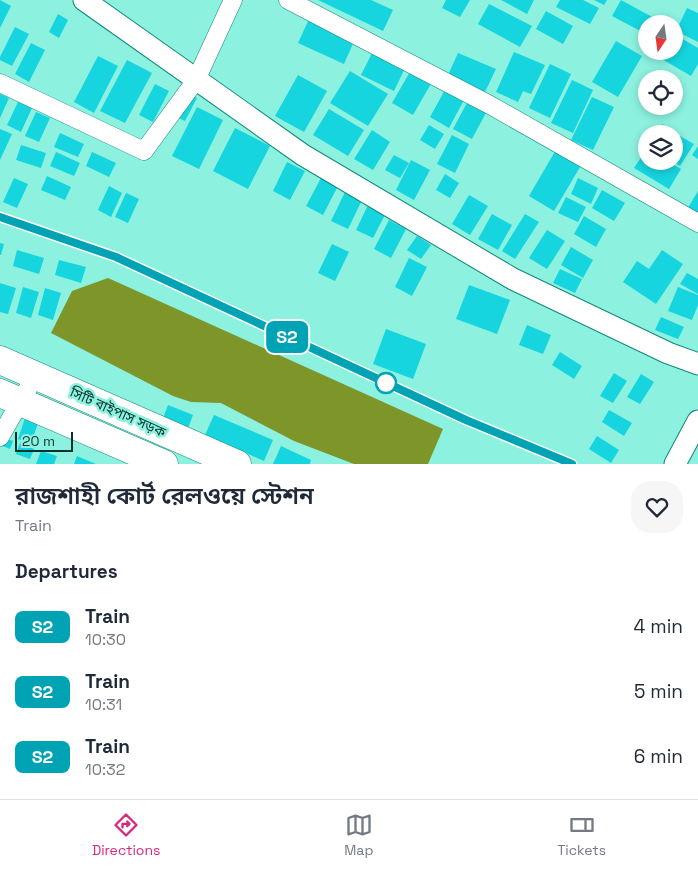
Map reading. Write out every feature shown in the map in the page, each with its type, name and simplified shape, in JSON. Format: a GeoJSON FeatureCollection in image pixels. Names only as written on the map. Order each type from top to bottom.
{"type":"FeatureCollection","features":[{"type":"Feature","properties":{"kind":"main road","name":"সিটি বাইপাস সড়ক"},"geometry":{"type":"LineString","coordinates":[[0,360],[237,464]]}},
{"type":"Feature","properties":{"kind":"main road"},"geometry":{"type":"LineString","coordinates":[[10,397],[164,464]]}},
{"type":"Feature","properties":{"kind":"street"},"geometry":{"type":"LineString","coordinates":[[84,0],[303,155],[513,278],[668,353],[698,364]]}},
{"type":"Feature","properties":{"kind":"street"},"geometry":{"type":"LineString","coordinates":[[0,83],[144,151],[196,80],[233,0]]}},
{"type":"Feature","properties":{"kind":"street"},"geometry":{"type":"LineString","coordinates":[[288,0],[490,105],[698,224]]}},
{"type":"Feature","properties":{"kind":"street"},"geometry":{"type":"LineString","coordinates":[[0,437],[10,397],[35,376]]}},
{"type":"Feature","properties":{"kind":"street"},"geometry":{"type":"LineString","coordinates":[[675,464],[698,421]]}},
{"type":"Feature","properties":{"kind":"shaded area"},"geometry":{"type":"Polygon","coordinates":[[[108,278],[443,429],[428,464],[354,464],[294,441],[221,403],[191,402],[173,396],[51,333],[72,291],[108,278]]]}},
{"type":"Feature","properties":{"kind":"building"},"geometry":{"type":"Polygon","coordinates":[[[0,0],[11,6],[0,28],[0,0]]]}},
{"type":"Feature","properties":{"kind":"building"},"geometry":{"type":"Polygon","coordinates":[[[318,0],[371,0],[393,10],[383,31],[318,0]]]}},
{"type":"Feature","properties":{"kind":"building"},"geometry":{"type":"Polygon","coordinates":[[[446,0],[470,0],[460,17],[442,8],[446,0]]]}},
{"type":"Feature","properties":{"kind":"building"},"geometry":{"type":"Polygon","coordinates":[[[501,0],[534,0],[527,14],[501,0]]]}},
{"type":"Feature","properties":{"kind":"building"},"geometry":{"type":"Polygon","coordinates":[[[560,0],[583,0],[599,8],[590,24],[556,7],[560,0]]]}},
{"type":"Feature","properties":{"kind":"building"},"geometry":{"type":"Polygon","coordinates":[[[594,0],[607,0],[604,5],[594,0]]]}},
{"type":"Feature","properties":{"kind":"building"},"geometry":{"type":"Polygon","coordinates":[[[621,0],[648,15],[638,15],[638,30],[612,16],[621,0]]]}},
{"type":"Feature","properties":{"kind":"building"},"geometry":{"type":"Polygon","coordinates":[[[489,4],[532,26],[520,47],[478,24],[489,4]]]}},
{"type":"Feature","properties":{"kind":"building"},"geometry":{"type":"Polygon","coordinates":[[[687,8],[698,13],[698,42],[683,34],[683,16],[687,8]]]}},
{"type":"Feature","properties":{"kind":"building"},"geometry":{"type":"Polygon","coordinates":[[[546,11],[573,26],[563,44],[536,29],[546,11]]]}},
{"type":"Feature","properties":{"kind":"building"},"geometry":{"type":"Polygon","coordinates":[[[58,14],[68,20],[59,38],[49,32],[58,14]]]}},
{"type":"Feature","properties":{"kind":"building"},"geometry":{"type":"Polygon","coordinates":[[[309,19],[355,39],[344,64],[298,43],[309,19]]]}},
{"type":"Feature","properties":{"kind":"building"},"geometry":{"type":"Polygon","coordinates":[[[15,27],[29,34],[12,66],[0,60],[0,57],[15,27]]]}},
{"type":"Feature","properties":{"kind":"building"},"geometry":{"type":"Polygon","coordinates":[[[683,39],[698,48],[698,64],[691,76],[663,60],[683,60],[683,39]]]}},
{"type":"Feature","properties":{"kind":"building"},"geometry":{"type":"Polygon","coordinates":[[[616,41],[638,54],[638,60],[640,60],[618,97],[592,82],[616,41]]]}},
{"type":"Feature","properties":{"kind":"building"},"geometry":{"type":"Polygon","coordinates":[[[31,43],[45,50],[29,82],[15,74],[31,43]]]}},
{"type":"Feature","properties":{"kind":"building"},"geometry":{"type":"Polygon","coordinates":[[[375,47],[407,64],[394,91],[361,75],[375,47]]]}},
{"type":"Feature","properties":{"kind":"building"},"geometry":{"type":"Polygon","coordinates":[[[514,52],[545,65],[531,94],[523,91],[518,102],[496,92],[514,52]]]}},
{"type":"Feature","properties":{"kind":"building"},"geometry":{"type":"Polygon","coordinates":[[[458,53],[496,69],[485,92],[448,75],[458,53]]]}},
{"type":"Feature","properties":{"kind":"building"},"geometry":{"type":"Polygon","coordinates":[[[98,56],[118,66],[94,113],[74,102],[98,56]]]}},
{"type":"Feature","properties":{"kind":"building"},"geometry":{"type":"Polygon","coordinates":[[[127,60],[152,73],[125,123],[100,111],[127,60]]]}},
{"type":"Feature","properties":{"kind":"building"},"geometry":{"type":"Polygon","coordinates":[[[550,64],[571,74],[550,118],[529,108],[550,64]]]}},
{"type":"Feature","properties":{"kind":"building"},"geometry":{"type":"Polygon","coordinates":[[[411,70],[432,82],[413,115],[392,103],[411,70]]]}},
{"type":"Feature","properties":{"kind":"building"},"geometry":{"type":"Polygon","coordinates":[[[350,71],[388,94],[368,126],[330,103],[350,71]]]}},
{"type":"Feature","properties":{"kind":"building"},"geometry":{"type":"Polygon","coordinates":[[[298,75],[327,91],[304,132],[275,116],[298,75]]]}},
{"type":"Feature","properties":{"kind":"building"},"geometry":{"type":"Polygon","coordinates":[[[572,80],[593,90],[573,133],[551,123],[572,80]]]}},
{"type":"Feature","properties":{"kind":"building"},"geometry":{"type":"Polygon","coordinates":[[[155,84],[169,91],[153,122],[139,115],[155,84]]]}},
{"type":"Feature","properties":{"kind":"building"},"geometry":{"type":"Polygon","coordinates":[[[446,88],[465,98],[449,128],[430,117],[446,88]]]}},
{"type":"Feature","properties":{"kind":"building"},"geometry":{"type":"Polygon","coordinates":[[[183,91],[197,98],[185,121],[172,115],[183,91]]]}},
{"type":"Feature","properties":{"kind":"building"},"geometry":{"type":"Polygon","coordinates":[[[0,94],[9,98],[0,118],[0,94]]]}},
{"type":"Feature","properties":{"kind":"building"},"geometry":{"type":"Polygon","coordinates":[[[592,97],[614,107],[593,150],[571,140],[592,97]]]}},
{"type":"Feature","properties":{"kind":"building"},"geometry":{"type":"Polygon","coordinates":[[[469,99],[488,109],[472,139],[453,129],[469,99]]]}},
{"type":"Feature","properties":{"kind":"building"},"geometry":{"type":"Polygon","coordinates":[[[18,102],[32,108],[21,132],[7,125],[18,102]]]}},
{"type":"Feature","properties":{"kind":"building"},"geometry":{"type":"Polygon","coordinates":[[[197,107],[223,120],[199,169],[172,156],[197,107]]]}},
{"type":"Feature","properties":{"kind":"building"},"geometry":{"type":"Polygon","coordinates":[[[329,109],[364,130],[348,156],[313,135],[329,109]]]}},
{"type":"Feature","properties":{"kind":"building"},"geometry":{"type":"Polygon","coordinates":[[[36,112],[50,118],[39,142],[25,136],[36,112]]]}},
{"type":"Feature","properties":{"kind":"building"},"geometry":{"type":"Polygon","coordinates":[[[429,125],[444,134],[435,149],[420,140],[429,125]]]}},
{"type":"Feature","properties":{"kind":"building"},"geometry":{"type":"Polygon","coordinates":[[[235,128],[270,146],[248,189],[213,171],[235,128]]]}},
{"type":"Feature","properties":{"kind":"building"},"geometry":{"type":"Polygon","coordinates":[[[0,129],[12,134],[0,160],[0,129]]]}},
{"type":"Feature","properties":{"kind":"building"},"geometry":{"type":"Polygon","coordinates":[[[372,130],[390,142],[373,170],[354,159],[372,130]]]}},
{"type":"Feature","properties":{"kind":"building"},"geometry":{"type":"Polygon","coordinates":[[[60,133],[84,144],[78,157],[54,147],[60,133]]]}},
{"type":"Feature","properties":{"kind":"building"},"geometry":{"type":"Polygon","coordinates":[[[452,135],[469,144],[455,173],[437,164],[452,135]]]}},
{"type":"Feature","properties":{"kind":"building"},"geometry":{"type":"Polygon","coordinates":[[[683,138],[694,144],[683,161],[683,138]]]}},
{"type":"Feature","properties":{"kind":"building"},"geometry":{"type":"Polygon","coordinates":[[[21,145],[46,153],[41,168],[16,160],[21,145]]]}},
{"type":"Feature","properties":{"kind":"building"},"geometry":{"type":"Polygon","coordinates":[[[698,146],[698,159],[692,155],[698,146]]]}},
{"type":"Feature","properties":{"kind":"building"},"geometry":{"type":"Polygon","coordinates":[[[557,148],[583,162],[554,211],[529,196],[557,148]]]}},
{"type":"Feature","properties":{"kind":"building"},"geometry":{"type":"Polygon","coordinates":[[[56,152],[80,163],[74,176],[50,166],[56,152]]]}},
{"type":"Feature","properties":{"kind":"building"},"geometry":{"type":"Polygon","coordinates":[[[92,152],[116,163],[109,177],[86,166],[92,152]]]}},
{"type":"Feature","properties":{"kind":"building"},"geometry":{"type":"Polygon","coordinates":[[[394,155],[409,163],[400,178],[385,170],[394,155]]]}},
{"type":"Feature","properties":{"kind":"building"},"geometry":{"type":"Polygon","coordinates":[[[411,160],[430,170],[414,200],[396,190],[411,160]]]}},
{"type":"Feature","properties":{"kind":"building"},"geometry":{"type":"Polygon","coordinates":[[[287,162],[305,171],[290,200],[273,191],[287,162]]]}},
{"type":"Feature","properties":{"kind":"building"},"geometry":{"type":"Polygon","coordinates":[[[638,162],[638,170],[680,170],[669,189],[634,168],[638,162]]]}},
{"type":"Feature","properties":{"kind":"building"},"geometry":{"type":"Polygon","coordinates":[[[445,174],[459,183],[450,198],[436,190],[445,174]]]}},
{"type":"Feature","properties":{"kind":"building"},"geometry":{"type":"Polygon","coordinates":[[[47,176],[71,187],[65,200],[41,190],[47,176]]]}},
{"type":"Feature","properties":{"kind":"building"},"geometry":{"type":"Polygon","coordinates":[[[14,178],[28,184],[17,208],[3,202],[14,178]]]}},
{"type":"Feature","properties":{"kind":"building"},"geometry":{"type":"Polygon","coordinates":[[[321,178],[338,186],[323,215],[306,206],[321,178]]]}},
{"type":"Feature","properties":{"kind":"building"},"geometry":{"type":"Polygon","coordinates":[[[578,178],[598,188],[591,204],[571,194],[578,178]]]}},
{"type":"Feature","properties":{"kind":"building"},"geometry":{"type":"Polygon","coordinates":[[[109,186],[122,193],[111,217],[98,210],[109,186]]]}},
{"type":"Feature","properties":{"kind":"building"},"geometry":{"type":"Polygon","coordinates":[[[602,190],[625,203],[614,221],[592,208],[602,190]]]}},
{"type":"Feature","properties":{"kind":"building"},"geometry":{"type":"Polygon","coordinates":[[[698,191],[698,218],[686,211],[698,191]]]}},
{"type":"Feature","properties":{"kind":"building"},"geometry":{"type":"Polygon","coordinates":[[[345,192],[362,200],[348,229],[331,221],[345,192]]]}},
{"type":"Feature","properties":{"kind":"building"},"geometry":{"type":"Polygon","coordinates":[[[126,193],[139,199],[128,223],[115,217],[126,193]]]}},
{"type":"Feature","properties":{"kind":"building"},"geometry":{"type":"Polygon","coordinates":[[[469,195],[488,206],[470,235],[452,224],[469,195]]]}},
{"type":"Feature","properties":{"kind":"building"},"geometry":{"type":"Polygon","coordinates":[[[566,197],[586,207],[578,222],[558,213],[566,197]]]}},
{"type":"Feature","properties":{"kind":"building"},"geometry":{"type":"Polygon","coordinates":[[[370,201],[388,209],[373,238],[356,230],[370,201]]]}},
{"type":"Feature","properties":{"kind":"building"},"geometry":{"type":"Polygon","coordinates":[[[492,214],[512,225],[498,250],[478,239],[492,214]]]}},
{"type":"Feature","properties":{"kind":"building"},"geometry":{"type":"Polygon","coordinates":[[[525,214],[539,222],[515,259],[502,251],[525,214]]]}},
{"type":"Feature","properties":{"kind":"building"},"geometry":{"type":"Polygon","coordinates":[[[584,216],[606,229],[596,247],[574,234],[584,216]]]}},
{"type":"Feature","properties":{"kind":"building"},"geometry":{"type":"Polygon","coordinates":[[[389,220],[406,229],[391,258],[374,249],[389,220]]]}},
{"type":"Feature","properties":{"kind":"building"},"geometry":{"type":"Polygon","coordinates":[[[547,230],[565,241],[547,269],[529,258],[547,230]]]}},
{"type":"Feature","properties":{"kind":"building"},"geometry":{"type":"Polygon","coordinates":[[[417,236],[431,245],[421,259],[407,250],[417,236]]]}},
{"type":"Feature","properties":{"kind":"building"},"geometry":{"type":"Polygon","coordinates":[[[0,243],[4,244],[1,255],[0,255],[0,243]]]}},
{"type":"Feature","properties":{"kind":"building"},"geometry":{"type":"Polygon","coordinates":[[[332,244],[349,252],[335,281],[318,273],[332,244]]]}},
{"type":"Feature","properties":{"kind":"building"},"geometry":{"type":"Polygon","coordinates":[[[571,247],[593,260],[583,278],[561,265],[571,247]]]}},
{"type":"Feature","properties":{"kind":"building"},"geometry":{"type":"Polygon","coordinates":[[[17,250],[44,258],[39,274],[13,266],[17,250]]]}},
{"type":"Feature","properties":{"kind":"building"},"geometry":{"type":"Polygon","coordinates":[[[662,250],[683,264],[656,304],[623,282],[637,261],[649,269],[662,250]]]}},
{"type":"Feature","properties":{"kind":"building"},"geometry":{"type":"Polygon","coordinates":[[[409,258],[427,267],[412,296],[395,287],[409,258]]]}},
{"type":"Feature","properties":{"kind":"building"},"geometry":{"type":"Polygon","coordinates":[[[59,260],[86,267],[81,283],[55,275],[59,260]]]}},
{"type":"Feature","properties":{"kind":"building"},"geometry":{"type":"Polygon","coordinates":[[[560,269],[582,279],[575,293],[553,283],[560,269]]]}},
{"type":"Feature","properties":{"kind":"building"},"geometry":{"type":"Polygon","coordinates":[[[687,273],[698,279],[698,294],[680,284],[687,273]]]}},
{"type":"Feature","properties":{"kind":"building"},"geometry":{"type":"Polygon","coordinates":[[[0,283],[16,288],[8,314],[0,312],[0,283]]]}},
{"type":"Feature","properties":{"kind":"building"},"geometry":{"type":"Polygon","coordinates":[[[469,285],[510,300],[497,334],[456,319],[469,285]]]}},
{"type":"Feature","properties":{"kind":"building"},"geometry":{"type":"Polygon","coordinates":[[[23,287],[39,292],[31,318],[16,313],[23,287]]]}},
{"type":"Feature","properties":{"kind":"building"},"geometry":{"type":"Polygon","coordinates":[[[678,287],[698,295],[698,305],[692,320],[668,311],[678,287]]]}},
{"type":"Feature","properties":{"kind":"building"},"geometry":{"type":"Polygon","coordinates":[[[45,288],[61,293],[53,320],[38,315],[45,288]]]}},
{"type":"Feature","properties":{"kind":"building"},"geometry":{"type":"Polygon","coordinates":[[[661,317],[684,327],[678,339],[655,330],[661,317]]]}},
{"type":"Feature","properties":{"kind":"building"},"geometry":{"type":"Polygon","coordinates":[[[527,325],[551,335],[543,354],[519,345],[527,325]]]}},
{"type":"Feature","properties":{"kind":"building"},"geometry":{"type":"Polygon","coordinates":[[[386,329],[426,344],[413,379],[373,364],[386,329]]]}},
{"type":"Feature","properties":{"kind":"building"},"geometry":{"type":"Polygon","coordinates":[[[560,352],[582,366],[574,379],[552,365],[560,352]]]}},
{"type":"Feature","properties":{"kind":"building"},"geometry":{"type":"Polygon","coordinates":[[[614,373],[627,381],[613,403],[600,396],[614,373]]]}},
{"type":"Feature","properties":{"kind":"building"},"geometry":{"type":"Polygon","coordinates":[[[641,374],[654,382],[640,404],[627,397],[641,374]]]}},
{"type":"Feature","properties":{"kind":"building"},"geometry":{"type":"Polygon","coordinates":[[[168,405],[193,415],[187,431],[162,421],[168,405]]]}},
{"type":"Feature","properties":{"kind":"building"},"geometry":{"type":"Polygon","coordinates":[[[609,410],[632,423],[624,436],[602,422],[609,410]]]}},
{"type":"Feature","properties":{"kind":"building"},"geometry":{"type":"Polygon","coordinates":[[[214,415],[273,440],[264,461],[205,435],[214,415]]]}},
{"type":"Feature","properties":{"kind":"building"},"geometry":{"type":"Polygon","coordinates":[[[25,418],[38,423],[31,444],[18,439],[25,418]]]}},
{"type":"Feature","properties":{"kind":"building"},"geometry":{"type":"Polygon","coordinates":[[[0,436],[13,441],[10,449],[0,445],[0,436]]]}},
{"type":"Feature","properties":{"kind":"building"},"geometry":{"type":"Polygon","coordinates":[[[597,436],[619,450],[611,463],[589,449],[597,436]]]}},
{"type":"Feature","properties":{"kind":"building"},"geometry":{"type":"Polygon","coordinates":[[[20,443],[34,449],[30,459],[16,454],[20,443]]]}},
{"type":"Feature","properties":{"kind":"building"},"geometry":{"type":"Polygon","coordinates":[[[281,446],[311,460],[310,464],[273,464],[281,446]]]}},
{"type":"Feature","properties":{"kind":"building"},"geometry":{"type":"Polygon","coordinates":[[[41,451],[57,456],[54,464],[36,464],[41,451]]]}},
{"type":"Feature","properties":{"kind":"building"},"geometry":{"type":"Polygon","coordinates":[[[77,456],[96,464],[74,464],[77,456]]]}},
{"type":"Feature","properties":{"kind":"railway"},"geometry":{"type":"LineString","coordinates":[[0,217],[116,257],[467,420],[572,464]]}},
{"type":"Feature","properties":{"kind":"train","name":"S2"},"geometry":{"type":"LineString","coordinates":[[0,217],[116,257],[466,420],[572,464]]}}]}
